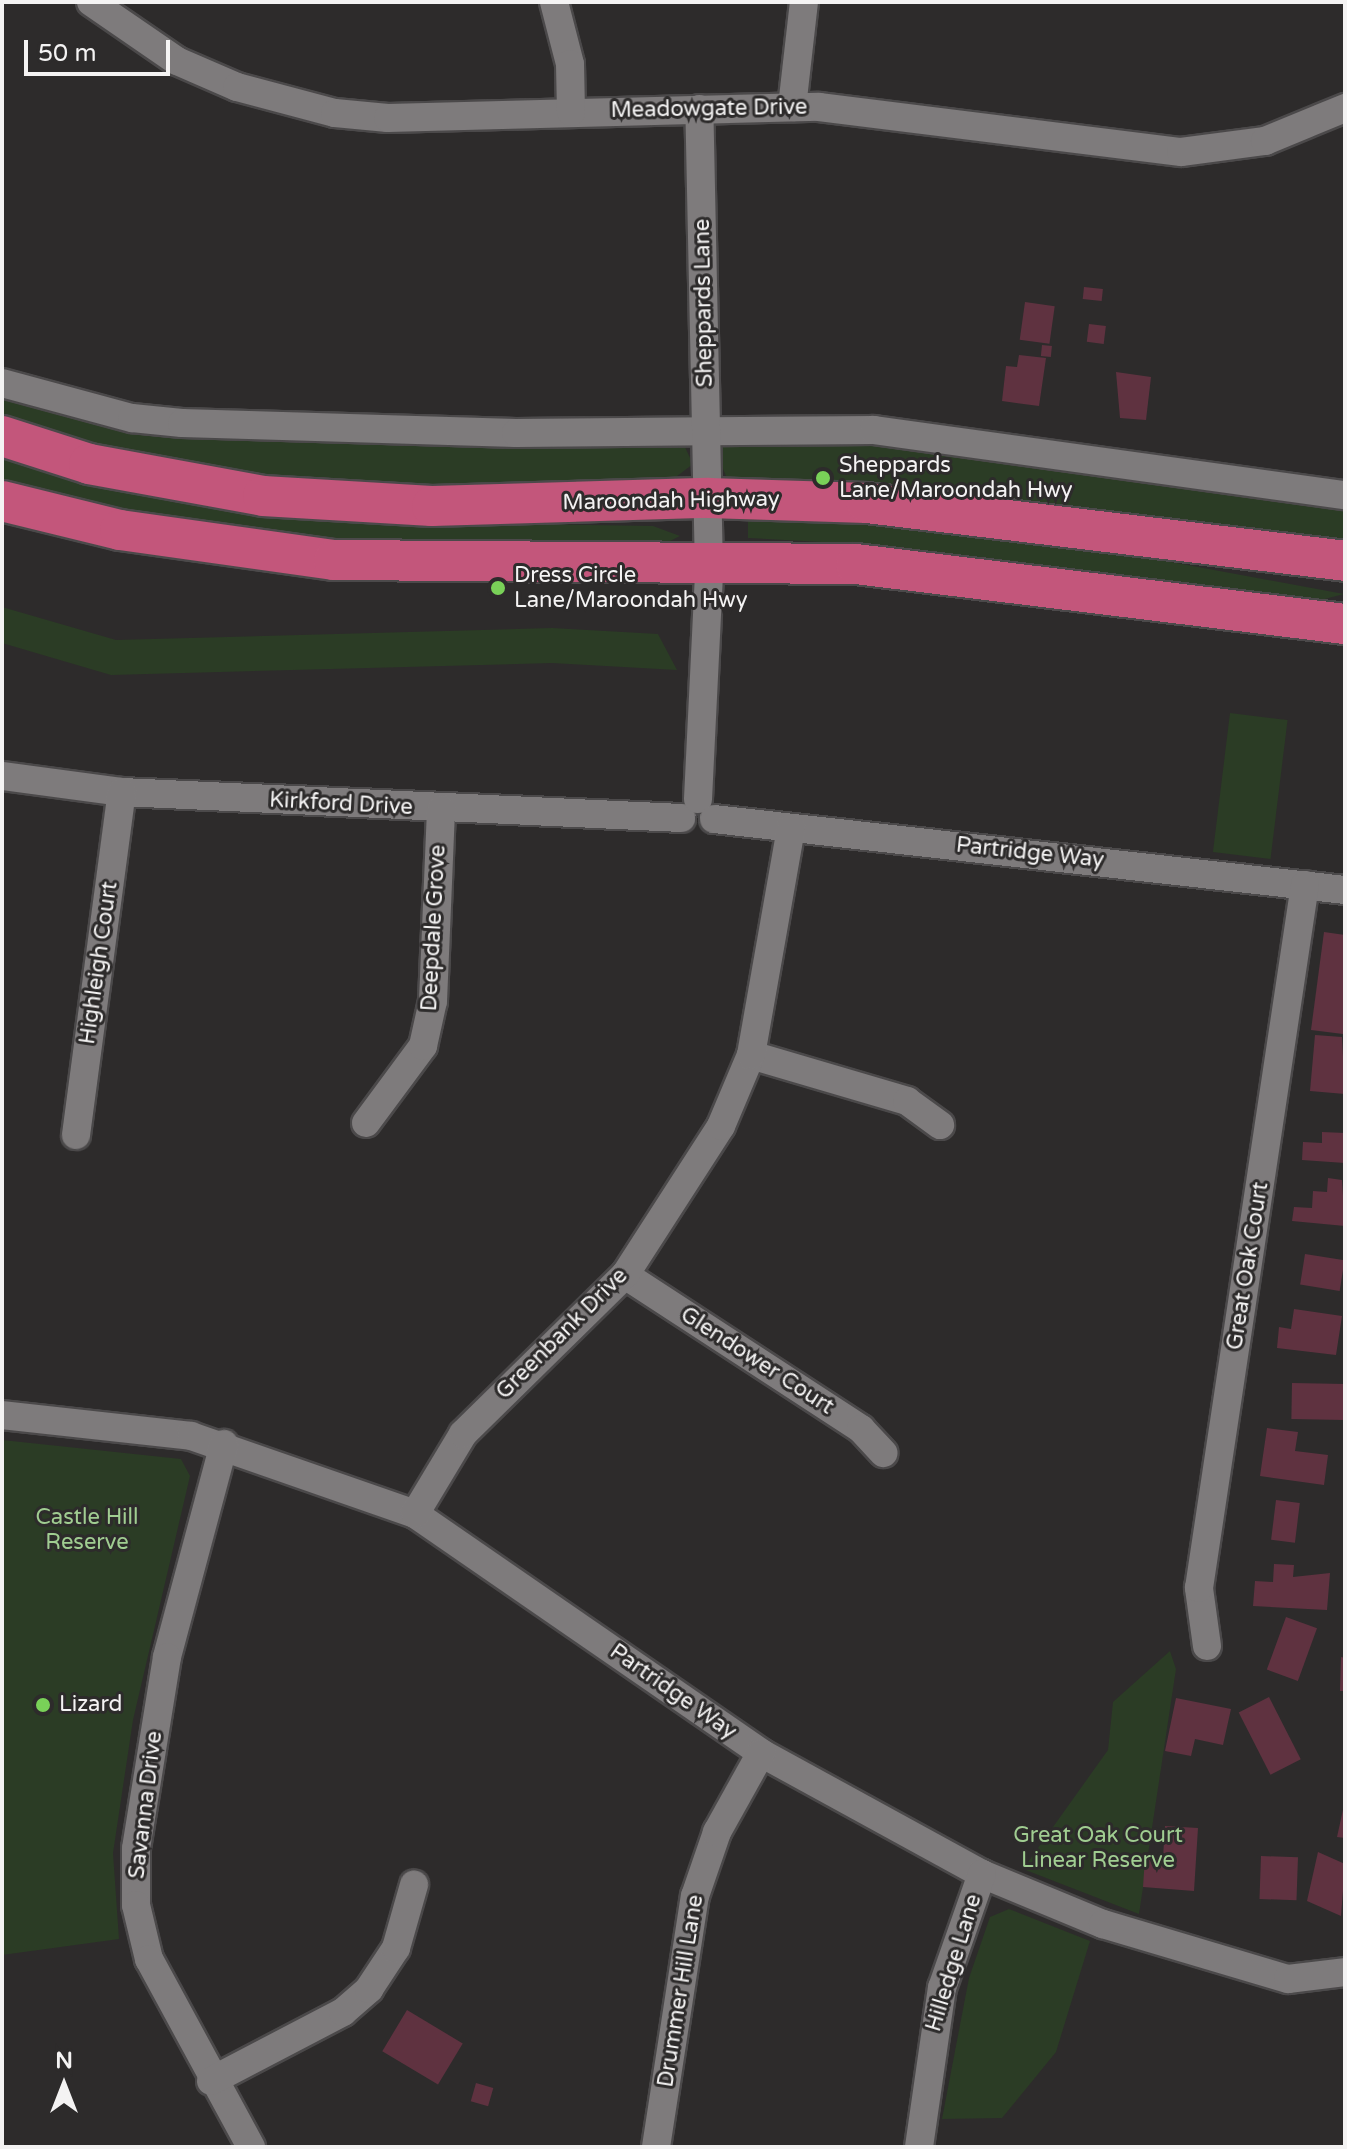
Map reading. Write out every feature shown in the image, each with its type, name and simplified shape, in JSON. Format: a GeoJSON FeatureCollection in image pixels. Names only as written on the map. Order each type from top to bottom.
{"type":"FeatureCollection","features":[{"type":"Feature","properties":{"kind":"highway","name":"Maroondah Highway"},"geometry":{"type":"LineString","coordinates":[[2,436],[196,486],[311,500],[432,506],[708,498],[867,503],[1345,561]]}},
{"type":"Feature","properties":{"kind":"highway"},"geometry":{"type":"LineString","coordinates":[[2,501],[120,530],[334,560],[522,567],[709,560],[921,569],[1345,624]]}},
{"type":"Feature","properties":{"kind":"street","name":"Meadowgate Drive"},"geometry":{"type":"LineString","coordinates":[[91,2],[177,61],[286,103],[388,118],[792,107],[1181,152],[1265,141],[1345,108]]}},
{"type":"Feature","properties":{"kind":"street"},"geometry":{"type":"LineString","coordinates":[[554,2],[570,64],[571,112]]}},
{"type":"Feature","properties":{"kind":"street"},"geometry":{"type":"LineString","coordinates":[[792,107],[804,2]]}},
{"type":"Feature","properties":{"kind":"street","name":"Sheppards Lane"},"geometry":{"type":"LineString","coordinates":[[697,812],[709,560],[699,109]]}},
{"type":"Feature","properties":{"kind":"street"},"geometry":{"type":"LineString","coordinates":[[2,383],[132,418],[182,423],[516,433],[707,428],[874,430],[1345,495]]}},
{"type":"Feature","properties":{"kind":"street","name":"Kirkford Drive"},"geometry":{"type":"LineString","coordinates":[[2,776],[122,792],[441,809],[697,812]]}},
{"type":"Feature","properties":{"kind":"street","name":"Highleigh Court"},"geometry":{"type":"LineString","coordinates":[[76,1135],[122,792]]}},
{"type":"Feature","properties":{"kind":"street","name":"Deepdale Grove"},"geometry":{"type":"LineString","coordinates":[[366,1123],[423,1046],[433,1001],[441,809]]}},
{"type":"Feature","properties":{"kind":"street","name":"Partridge Way"},"geometry":{"type":"LineString","coordinates":[[697,812],[791,829],[1345,890]]}},
{"type":"Feature","properties":{"kind":"street","name":"Greenbank Drive"},"geometry":{"type":"LineString","coordinates":[[415,1514],[463,1434],[625,1275],[721,1126],[751,1055],[791,829]]}},
{"type":"Feature","properties":{"kind":"street","name":"Great Oak Court"},"geometry":{"type":"LineString","coordinates":[[1207,1646],[1199,1588],[1305,885]]}},
{"type":"Feature","properties":{"kind":"street"},"geometry":{"type":"LineString","coordinates":[[751,1055],[907,1101],[940,1125]]}},
{"type":"Feature","properties":{"kind":"street","name":"Glendower Court"},"geometry":{"type":"LineString","coordinates":[[625,1275],[861,1429],[883,1453]]}},
{"type":"Feature","properties":{"kind":"street","name":"Partridge Way"},"geometry":{"type":"LineString","coordinates":[[2,1415],[126,1423],[224,1444],[415,1514],[761,1753],[982,1874],[1103,1924],[1288,1979],[1345,1972]]}},
{"type":"Feature","properties":{"kind":"street","name":"Savanna Drive"},"geometry":{"type":"LineString","coordinates":[[224,1444],[174,1622],[135,1876],[149,1959],[211,2081],[251,2147]]}},
{"type":"Feature","properties":{"kind":"street","name":"Drummer Hill Lane"},"geometry":{"type":"LineString","coordinates":[[656,2147],[695,1896],[717,1832],[761,1753]]}},
{"type":"Feature","properties":{"kind":"street","name":"Hilledge Lane"},"geometry":{"type":"LineString","coordinates":[[919,2147],[942,1988],[982,1874]]}},
{"type":"Feature","properties":{"kind":"street"},"geometry":{"type":"LineString","coordinates":[[211,2081],[343,2012],[369,1989],[396,1948],[414,1885]]}},
{"type":"Feature","properties":{"kind":"green space"},"geometry":{"type":"Polygon","coordinates":[[[2,392],[145,431],[683,443],[693,464],[668,483],[367,490],[145,460],[2,417],[2,392]]]}},
{"type":"Feature","properties":{"kind":"green space"},"geometry":{"type":"Polygon","coordinates":[[[836,435],[1345,505],[1345,546],[739,483],[726,476],[718,457],[721,445],[836,435]]]}},
{"type":"Feature","properties":{"kind":"green space"},"geometry":{"type":"Polygon","coordinates":[[[2,453],[463,523],[653,526],[680,536],[666,543],[265,541],[2,489],[2,453]]]}},
{"type":"Feature","properties":{"kind":"green space"},"geometry":{"type":"Polygon","coordinates":[[[803,516],[1069,543],[1344,594],[1317,601],[858,544],[748,538],[748,520],[803,516]]]}},
{"type":"Feature","properties":{"kind":"green space"},"geometry":{"type":"Polygon","coordinates":[[[2,607],[116,640],[552,628],[658,634],[677,670],[552,663],[111,675],[2,643],[2,607]]]}},
{"type":"Feature","properties":{"kind":"green space"},"geometry":{"type":"Polygon","coordinates":[[[1230,713],[1288,720],[1271,859],[1213,852],[1230,713]]]}},
{"type":"Feature","properties":{"kind":"green space","name":"Castle Hill Reserve"},"geometry":{"type":"Polygon","coordinates":[[[2,1440],[181,1459],[190,1476],[133,1720],[113,1853],[119,1939],[2,1955],[2,1440]]]}},
{"type":"Feature","properties":{"kind":"green space","name":"Great Oak Court Linear Reserve"},"geometry":{"type":"Polygon","coordinates":[[[1170,1651],[1176,1669],[1139,1914],[1023,1869],[1108,1750],[1113,1702],[1170,1651]]]}},
{"type":"Feature","properties":{"kind":"green space"},"geometry":{"type":"Polygon","coordinates":[[[1009,1909],[1090,1941],[1056,2052],[1002,2118],[942,2119],[969,1978],[990,1917],[1009,1909]]]}},
{"type":"Feature","properties":{"kind":"building"},"geometry":{"type":"Polygon","coordinates":[[[1084,287],[1103,289],[1102,301],[1083,299],[1084,287]]]}},
{"type":"Feature","properties":{"kind":"building"},"geometry":{"type":"Polygon","coordinates":[[[1025,302],[1055,306],[1049,344],[1020,340],[1025,302]]]}},
{"type":"Feature","properties":{"kind":"building"},"geometry":{"type":"Polygon","coordinates":[[[1089,324],[1106,326],[1104,344],[1087,342],[1089,324]]]}},
{"type":"Feature","properties":{"kind":"building"},"geometry":{"type":"Polygon","coordinates":[[[1042,345],[1052,346],[1051,357],[1041,356],[1042,345]]]}},
{"type":"Feature","properties":{"kind":"building"},"geometry":{"type":"Polygon","coordinates":[[[1019,355],[1046,358],[1039,406],[1002,401],[1006,366],[1017,367],[1019,355]]]}},
{"type":"Feature","properties":{"kind":"building"},"geometry":{"type":"Polygon","coordinates":[[[1116,372],[1151,377],[1146,420],[1120,418],[1116,372]]]}},
{"type":"Feature","properties":{"kind":"building"},"geometry":{"type":"Polygon","coordinates":[[[1324,932],[1345,935],[1343,1034],[1311,1030],[1324,932]]]}},
{"type":"Feature","properties":{"kind":"building"},"geometry":{"type":"Polygon","coordinates":[[[1315,1035],[1342,1037],[1345,1094],[1310,1091],[1315,1035]]]}},
{"type":"Feature","properties":{"kind":"building"},"geometry":{"type":"Polygon","coordinates":[[[1322,1132],[1345,1133],[1345,1163],[1302,1160],[1303,1142],[1322,1143],[1322,1132]]]}},
{"type":"Feature","properties":{"kind":"building"},"geometry":{"type":"Polygon","coordinates":[[[1328,1178],[1342,1180],[1345,1226],[1292,1221],[1294,1207],[1312,1208],[1313,1191],[1327,1192],[1328,1178]]]}},
{"type":"Feature","properties":{"kind":"building"},"geometry":{"type":"Polygon","coordinates":[[[1305,1254],[1345,1260],[1340,1291],[1300,1285],[1305,1254]]]}},
{"type":"Feature","properties":{"kind":"building"},"geometry":{"type":"Polygon","coordinates":[[[1294,1309],[1342,1316],[1336,1355],[1277,1348],[1279,1327],[1291,1329],[1294,1309]]]}},
{"type":"Feature","properties":{"kind":"building"},"geometry":{"type":"Polygon","coordinates":[[[1292,1383],[1345,1384],[1344,1420],[1291,1419],[1292,1383]]]}},
{"type":"Feature","properties":{"kind":"building"},"geometry":{"type":"Polygon","coordinates":[[[1267,1428],[1298,1432],[1295,1451],[1328,1455],[1324,1485],[1260,1476],[1267,1428]]]}},
{"type":"Feature","properties":{"kind":"building"},"geometry":{"type":"Polygon","coordinates":[[[1276,1500],[1300,1503],[1295,1543],[1271,1540],[1276,1500]]]}},
{"type":"Feature","properties":{"kind":"building"},"geometry":{"type":"Polygon","coordinates":[[[1274,1564],[1294,1565],[1293,1577],[1330,1573],[1327,1610],[1253,1606],[1255,1581],[1273,1582],[1274,1564]]]}},
{"type":"Feature","properties":{"kind":"building"},"geometry":{"type":"Polygon","coordinates":[[[1286,1617],[1317,1628],[1298,1681],[1267,1670],[1286,1617]]]}},
{"type":"Feature","properties":{"kind":"building"},"geometry":{"type":"Polygon","coordinates":[[[1341,1657],[1345,1658],[1345,1691],[1340,1691],[1341,1657]]]}},
{"type":"Feature","properties":{"kind":"building"},"geometry":{"type":"Polygon","coordinates":[[[1269,1697],[1301,1759],[1270,1775],[1239,1712],[1269,1697]]]}},
{"type":"Feature","properties":{"kind":"building"},"geometry":{"type":"Polygon","coordinates":[[[1176,1698],[1231,1709],[1223,1745],[1195,1739],[1191,1756],[1165,1751],[1176,1698]]]}},
{"type":"Feature","properties":{"kind":"building"},"geometry":{"type":"Polygon","coordinates":[[[1345,1805],[1345,1838],[1337,1837],[1345,1805]]]}},
{"type":"Feature","properties":{"kind":"building"},"geometry":{"type":"Polygon","coordinates":[[[1165,1826],[1198,1828],[1194,1891],[1143,1887],[1145,1857],[1163,1858],[1165,1826]]]}},
{"type":"Feature","properties":{"kind":"building"},"geometry":{"type":"Polygon","coordinates":[[[1318,1852],[1345,1864],[1341,1916],[1307,1901],[1318,1852]]]}},
{"type":"Feature","properties":{"kind":"building"},"geometry":{"type":"Polygon","coordinates":[[[1261,1856],[1298,1857],[1296,1900],[1259,1899],[1261,1856]]]}},
{"type":"Feature","properties":{"kind":"building"},"geometry":{"type":"Polygon","coordinates":[[[407,2010],[463,2043],[438,2085],[382,2051],[407,2010]]]}},
{"type":"Feature","properties":{"kind":"building"},"geometry":{"type":"Polygon","coordinates":[[[476,2083],[493,2088],[488,2106],[471,2101],[476,2083]]]}},
{"type":"Feature","properties":{"kind":"place","name":"Sheppards Lane/Maroondah Hwy"},"geometry":{"type":"Point","coordinates":[823,478]}},
{"type":"Feature","properties":{"kind":"place","name":"Dress Circle Lane/Maroondah Hwy"},"geometry":{"type":"Point","coordinates":[498,588]}},
{"type":"Feature","properties":{"kind":"place","name":"Lizard"},"geometry":{"type":"Point","coordinates":[43,1705]}}]}
